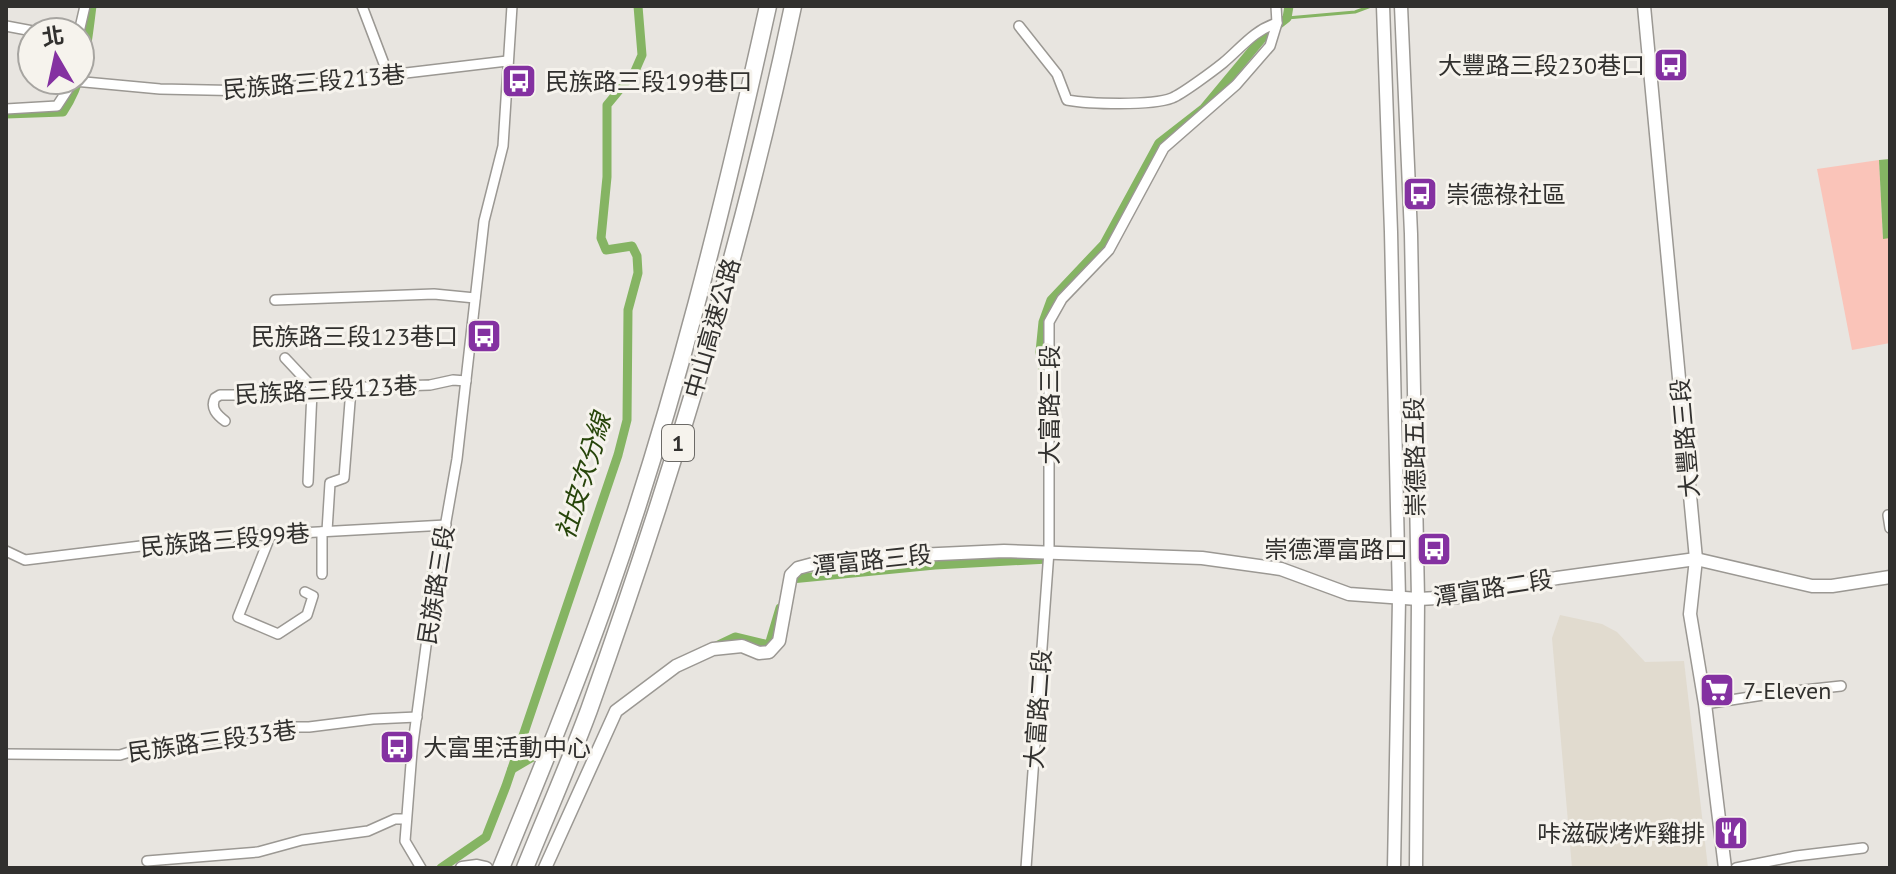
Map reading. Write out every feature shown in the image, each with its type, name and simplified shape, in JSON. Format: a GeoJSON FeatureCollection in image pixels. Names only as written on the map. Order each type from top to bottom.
{"type":"FeatureCollection","features":[{"type":"Feature","properties":{"kind":"highway","name":"中山高速公路"},"geometry":{"type":"LineString","coordinates":[[501,868],[573,692],[638,502],[694,314],[740,133],[768,6]]}},
{"type":"Feature","properties":{"kind":"highway","name":"中山高速公路"},"geometry":{"type":"LineString","coordinates":[[525,868],[587,713],[654,521],[752,185],[793,6]]}},
{"type":"Feature","properties":{"kind":"street"},"geometry":{"type":"LineString","coordinates":[[362,6],[389,77]]}},
{"type":"Feature","properties":{"kind":"street","name":"民族路三段"},"geometry":{"type":"LineString","coordinates":[[421,868],[405,841],[405,819],[432,601],[466,381],[484,221],[503,146],[512,6]]}},
{"type":"Feature","properties":{"kind":"street","name":"大富路三段"},"geometry":{"type":"LineString","coordinates":[[1049,551],[1049,322],[1062,299],[1109,250],[1164,148],[1236,85],[1270,46],[1277,23],[1276,6]]}},
{"type":"Feature","properties":{"kind":"street","name":"崇德路五段"},"geometry":{"type":"LineString","coordinates":[[1401,6],[1411,234],[1418,599],[1416,868]]}},
{"type":"Feature","properties":{"kind":"street","name":"大豐路三段"},"geometry":{"type":"LineString","coordinates":[[1644,6],[1696,559],[1690,614],[1705,704],[1725,868]]}},
{"type":"Feature","properties":{"kind":"street","name":"崇德路五段"},"geometry":{"type":"LineString","coordinates":[[1383,7],[1399,599],[1394,868]]}},
{"type":"Feature","properties":{"kind":"street"},"geometry":{"type":"LineString","coordinates":[[1019,26],[1057,74],[1067,100],[1147,102],[1180,94],[1221,64],[1261,28],[1277,23]]}},
{"type":"Feature","properties":{"kind":"street","name":"民族路三段213巷"},"geometry":{"type":"LineString","coordinates":[[96,83],[160,89],[254,91],[507,61]]}},
{"type":"Feature","properties":{"kind":"street"},"geometry":{"type":"LineString","coordinates":[[6,109],[57,106],[64,96]]}},
{"type":"Feature","properties":{"kind":"street"},"geometry":{"type":"LineString","coordinates":[[275,300],[434,294],[475,298]]}},
{"type":"Feature","properties":{"kind":"street"},"geometry":{"type":"LineString","coordinates":[[285,358],[314,391],[308,482]]}},
{"type":"Feature","properties":{"kind":"street","name":"民族路三段123巷"},"geometry":{"type":"LineString","coordinates":[[225,421],[216,413],[213,404],[220,395],[280,395],[466,381]]}},
{"type":"Feature","properties":{"kind":"street"},"geometry":{"type":"LineString","coordinates":[[322,574],[330,483],[344,478],[351,389]]}},
{"type":"Feature","properties":{"kind":"street"},"geometry":{"type":"LineString","coordinates":[[1888,515],[1890,528]]}},
{"type":"Feature","properties":{"kind":"street","name":"民族路三段99巷"},"geometry":{"type":"LineString","coordinates":[[6,551],[25,560],[207,538],[446,525]]}},
{"type":"Feature","properties":{"kind":"street"},"geometry":{"type":"LineString","coordinates":[[271,534],[238,617],[278,634],[307,615],[313,596],[305,592]]}},
{"type":"Feature","properties":{"kind":"street","name":"潭富路二段"},"geometry":{"type":"LineString","coordinates":[[1049,551],[1202,558],[1281,569],[1349,594],[1399,599],[1458,597],[1557,578],[1696,559],[1812,586],[1890,577]]}},
{"type":"Feature","properties":{"kind":"street","name":"潭富路三段"},"geometry":{"type":"LineString","coordinates":[[545,868],[616,711],[676,666],[713,649],[742,646],[759,653],[769,652],[779,641],[787,586],[798,568],[813,564],[932,554],[1049,551]]}},
{"type":"Feature","properties":{"kind":"street","name":"大富路二段"},"geometry":{"type":"LineString","coordinates":[[1026,868],[1049,551]]}},
{"type":"Feature","properties":{"kind":"street"},"geometry":{"type":"LineString","coordinates":[[1705,704],[1841,686]]}},
{"type":"Feature","properties":{"kind":"street","name":"民族路三段33巷"},"geometry":{"type":"LineString","coordinates":[[6,754],[120,755],[139,749],[196,743],[275,727],[417,717]]}},
{"type":"Feature","properties":{"kind":"street"},"geometry":{"type":"LineString","coordinates":[[147,861],[258,852],[302,840],[368,831],[395,819],[405,819]]}},
{"type":"Feature","properties":{"kind":"street"},"geometry":{"type":"LineString","coordinates":[[1736,868],[1796,856],[1863,848]]}},
{"type":"Feature","properties":{"kind":"street"},"geometry":{"type":"LineString","coordinates":[[462,868],[486,868]]}},
{"type":"Feature","properties":{"kind":"shaded area"},"geometry":{"type":"Polygon","coordinates":[[[1890,159],[1890,238],[1883,239],[1879,160],[1890,159]]]}},
{"type":"Feature","properties":{"kind":"shaded area"},"geometry":{"type":"Polygon","coordinates":[[[1879,160],[1883,238],[1890,238],[1890,343],[1852,350],[1817,169],[1879,160]]]}},
{"type":"Feature","properties":{"kind":"shaded area"},"geometry":{"type":"Polygon","coordinates":[[[1560,615],[1602,624],[1617,632],[1645,662],[1684,661],[1708,868],[1572,868],[1552,638],[1560,615]]]}},
{"type":"Feature","properties":{"kind":"waterway"},"geometry":{"type":"LineString","coordinates":[[6,114],[63,112],[81,74],[92,6]]}},
{"type":"Feature","properties":{"kind":"waterway","name":"社皮次分線"},"geometry":{"type":"LineString","coordinates":[[441,868],[486,837],[618,455],[627,420],[628,310],[638,273],[637,256],[632,246],[606,250],[601,238],[607,177],[607,105],[635,71],[642,55],[638,6]]}},
{"type":"Feature","properties":{"kind":"waterway"},"geometry":{"type":"LineString","coordinates":[[1046,387],[1040,352],[1043,322],[1051,300],[1104,244],[1159,143],[1204,108],[1264,36],[1287,18],[1289,6]]}},
{"type":"Feature","properties":{"kind":"waterway"},"geometry":{"type":"LineString","coordinates":[[1287,18],[1355,12],[1371,6]]}},
{"type":"Feature","properties":{"kind":"waterway"},"geometry":{"type":"LineString","coordinates":[[789,583],[791,579],[935,565],[1048,559],[1048,553]]}},
{"type":"Feature","properties":{"kind":"waterway"},"geometry":{"type":"LineString","coordinates":[[427,596],[435,558]]}},
{"type":"Feature","properties":{"kind":"waterway"},"geometry":{"type":"LineString","coordinates":[[714,647],[735,637],[769,645],[780,608]]}},
{"type":"Feature","properties":{"kind":"waterway"},"geometry":{"type":"LineString","coordinates":[[512,769],[536,755]]}},
{"type":"Feature","properties":{"kind":"place","name":"大豐路三段230巷口"},"geometry":{"type":"Point","coordinates":[1671,65]}},
{"type":"Feature","properties":{"kind":"place","name":"民族路三段199巷口"},"geometry":{"type":"Point","coordinates":[519,81]}},
{"type":"Feature","properties":{"kind":"place","name":"崇德祿社區"},"geometry":{"type":"Point","coordinates":[1420,194]}},
{"type":"Feature","properties":{"kind":"place","name":"民族路三段123巷口"},"geometry":{"type":"Point","coordinates":[484,336]}},
{"type":"Feature","properties":{"kind":"place","name":"崇德潭富路口"},"geometry":{"type":"Point","coordinates":[1434,549]}},
{"type":"Feature","properties":{"kind":"place","name":"7-Eleven"},"geometry":{"type":"Point","coordinates":[1717,690]}},
{"type":"Feature","properties":{"kind":"place","name":"大富里活動中心"},"geometry":{"type":"Point","coordinates":[397,747]}},
{"type":"Feature","properties":{"kind":"place","name":"咔滋碳烤炸雞排"},"geometry":{"type":"Point","coordinates":[1731,833]}}]}
